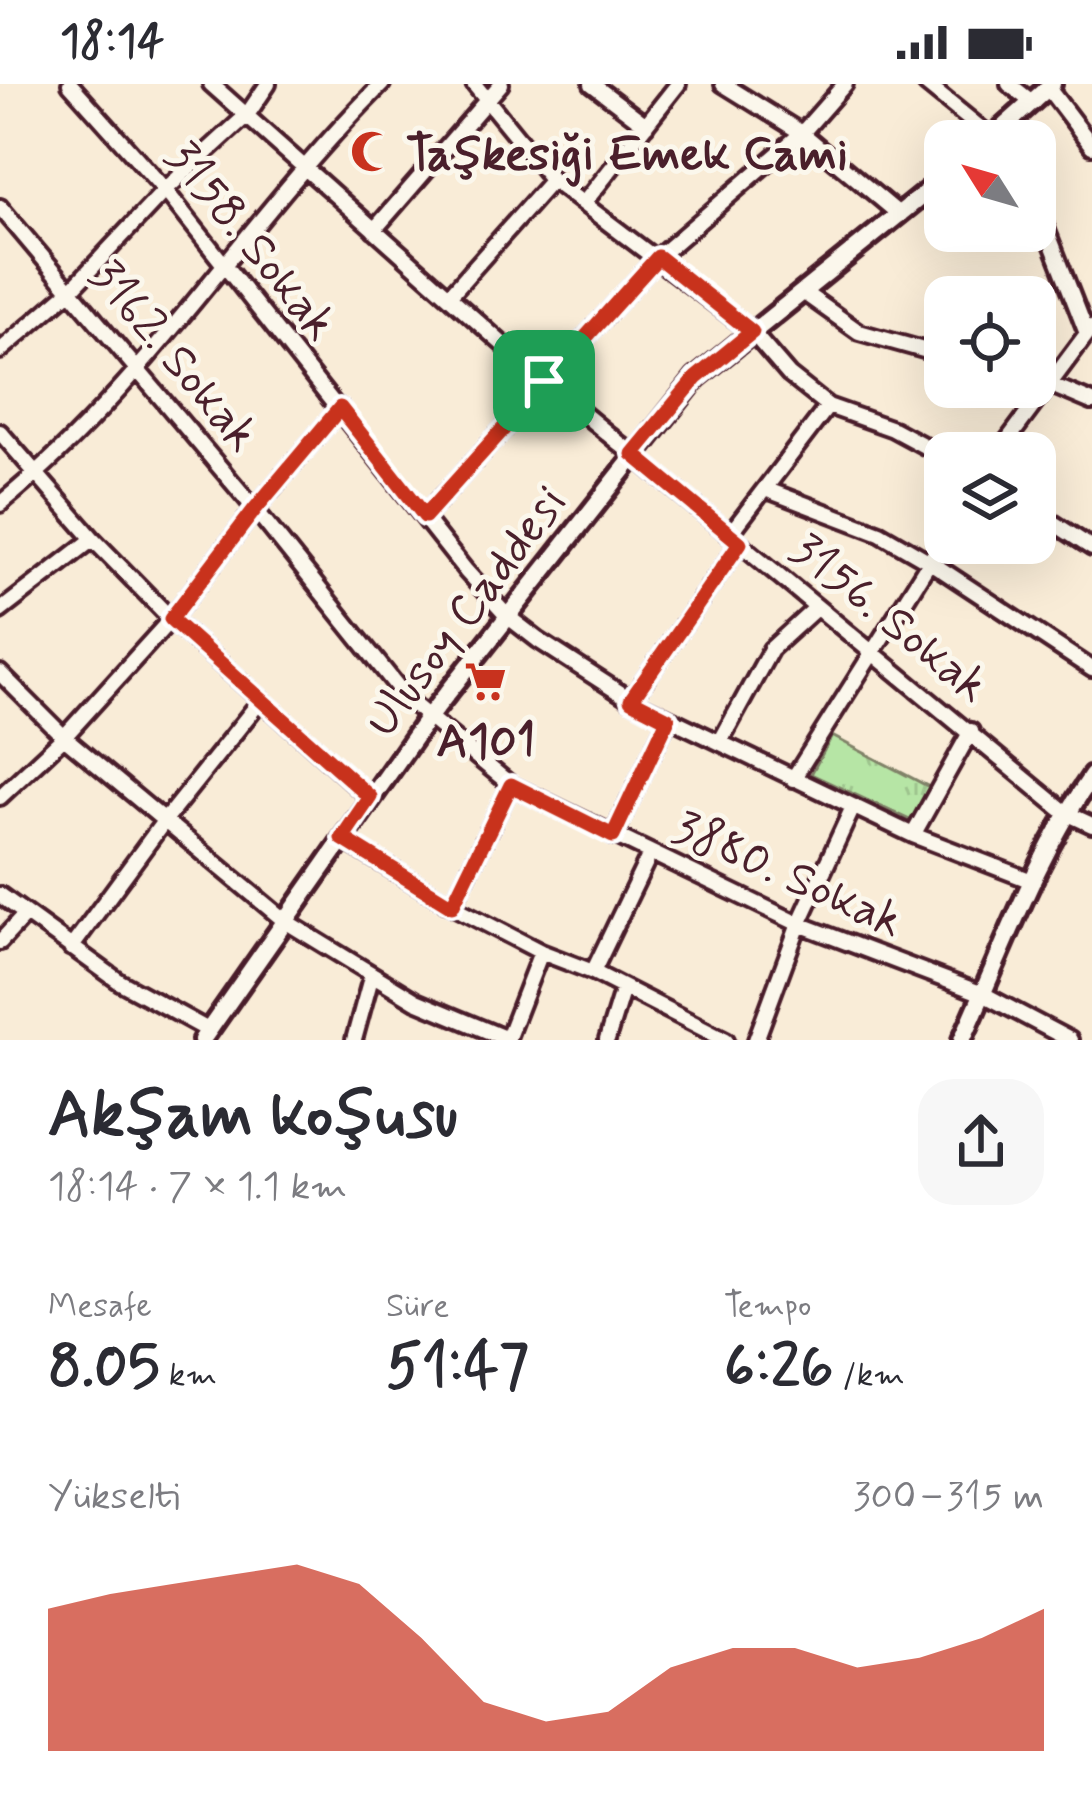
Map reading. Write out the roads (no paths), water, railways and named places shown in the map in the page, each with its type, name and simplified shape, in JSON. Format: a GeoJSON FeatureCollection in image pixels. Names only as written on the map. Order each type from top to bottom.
{"type":"FeatureCollection","features":[{"type":"Feature","properties":{"kind":"street","name":"3158. Sokak"},"geometry":{"type":"LineString","coordinates":[[70,84],[165,190],[466,571],[507,616],[631,700],[668,719],[913,835],[1031,881]]}},
{"type":"Feature","properties":{"kind":"street","name":"3156. Sokak"},"geometry":{"type":"LineString","coordinates":[[211,84],[544,381],[1066,813],[1092,825]]}},
{"type":"Feature","properties":{"kind":"street"},"geometry":{"type":"LineString","coordinates":[[0,351],[70,291],[165,190],[247,115],[268,84]]}},
{"type":"Feature","properties":{"kind":"street"},"geometry":{"type":"LineString","coordinates":[[0,504],[38,474],[136,371],[382,84]]}},
{"type":"Feature","properties":{"kind":"street"},"geometry":{"type":"LineString","coordinates":[[474,84],[551,180],[752,332],[789,375],[828,406],[924,446]]}},
{"type":"Feature","properties":{"kind":"street"},"geometry":{"type":"LineString","coordinates":[[374,230],[501,84]]}},
{"type":"Feature","properties":{"kind":"street"},"geometry":{"type":"LineString","coordinates":[[592,84],[646,125]]}},
{"type":"Feature","properties":{"kind":"street"},"geometry":{"type":"LineString","coordinates":[[584,203],[678,84]]}},
{"type":"Feature","properties":{"kind":"street"},"geometry":{"type":"LineString","coordinates":[[723,84],[802,133],[900,215]]}},
{"type":"Feature","properties":{"kind":"street"},"geometry":{"type":"LineString","coordinates":[[425,516],[658,257],[802,133],[845,84]]}},
{"type":"Feature","properties":{"kind":"street"},"geometry":{"type":"LineString","coordinates":[[926,84],[968,120]]}},
{"type":"Feature","properties":{"kind":"street"},"geometry":{"type":"LineString","coordinates":[[1009,84],[1033,103]]}},
{"type":"Feature","properties":{"kind":"street"},"geometry":{"type":"LineString","coordinates":[[1014,120],[1050,86],[1092,146]]}},
{"type":"Feature","properties":{"kind":"street"},"geometry":{"type":"LineString","coordinates":[[449,296],[551,180]]}},
{"type":"Feature","properties":{"kind":"street","name":"Ulusoy Caddesi"},"geometry":{"type":"LineString","coordinates":[[205,1035],[427,719],[696,378],[924,195]]}},
{"type":"Feature","properties":{"kind":"street","name":"3162. Sokak"},"geometry":{"type":"LineString","coordinates":[[0,207],[427,719]]}},
{"type":"Feature","properties":{"kind":"street"},"geometry":{"type":"LineString","coordinates":[[1056,250],[1089,329],[1056,365]]}},
{"type":"Feature","properties":{"kind":"street"},"geometry":{"type":"LineString","coordinates":[[803,292],[859,332],[924,350]]}},
{"type":"Feature","properties":{"kind":"street"},"geometry":{"type":"LineString","coordinates":[[1056,386],[1092,402]]}},
{"type":"Feature","properties":{"kind":"street"},"geometry":{"type":"LineString","coordinates":[[631,700],[765,490],[828,406]]}},
{"type":"Feature","properties":{"kind":"street"},"geometry":{"type":"LineString","coordinates":[[4,787],[64,737],[171,619],[340,408]]}},
{"type":"Feature","properties":{"kind":"street"},"geometry":{"type":"LineString","coordinates":[[0,433],[171,619],[370,797]]}},
{"type":"Feature","properties":{"kind":"street"},"geometry":{"type":"LineString","coordinates":[[765,490],[862,524],[924,559]]}},
{"type":"Feature","properties":{"kind":"street"},"geometry":{"type":"LineString","coordinates":[[1056,525],[1092,548]]}},
{"type":"Feature","properties":{"kind":"street"},"geometry":{"type":"LineString","coordinates":[[0,611],[93,539]]}},
{"type":"Feature","properties":{"kind":"street"},"geometry":{"type":"LineString","coordinates":[[793,778],[929,564]]}},
{"type":"Feature","properties":{"kind":"street"},"geometry":{"type":"LineString","coordinates":[[933,564],[1092,669]]}},
{"type":"Feature","properties":{"kind":"street"},"geometry":{"type":"LineString","coordinates":[[720,742],[771,650],[817,608]]}},
{"type":"Feature","properties":{"kind":"street"},"geometry":{"type":"LineString","coordinates":[[0,673],[64,737],[285,921],[416,1001],[507,1040],[541,952]]}},
{"type":"Feature","properties":{"kind":"street"},"geometry":{"type":"LineString","coordinates":[[71,948],[261,700]]}},
{"type":"Feature","properties":{"kind":"street","name":"3880. Sokak"},"geometry":{"type":"LineString","coordinates":[[427,719],[511,785],[613,836],[800,924],[983,994],[1070,1040]]}},
{"type":"Feature","properties":{"kind":"street"},"geometry":{"type":"LineString","coordinates":[[613,836],[668,719]]}},
{"type":"Feature","properties":{"kind":"street"},"geometry":{"type":"LineString","coordinates":[[913,835],[971,731]]}},
{"type":"Feature","properties":{"kind":"street"},"geometry":{"type":"LineString","coordinates":[[962,1040],[1031,881],[1066,813],[1092,776]]}},
{"type":"Feature","properties":{"kind":"street"},"geometry":{"type":"LineString","coordinates":[[452,906],[511,785]]}},
{"type":"Feature","properties":{"kind":"street"},"geometry":{"type":"LineString","coordinates":[[756,1040],[800,924],[853,807]]}},
{"type":"Feature","properties":{"kind":"street"},"geometry":{"type":"LineString","coordinates":[[342,838],[452,906],[726,1040]]}},
{"type":"Feature","properties":{"kind":"street"},"geometry":{"type":"LineString","coordinates":[[593,972],[650,854]]}},
{"type":"Feature","properties":{"kind":"street"},"geometry":{"type":"LineString","coordinates":[[0,895],[120,982],[205,1035]]}},
{"type":"Feature","properties":{"kind":"street"},"geometry":{"type":"LineString","coordinates":[[0,942],[25,916]]}},
{"type":"Feature","properties":{"kind":"street"},"geometry":{"type":"LineString","coordinates":[[354,1040],[372,974]]}},
{"type":"Feature","properties":{"kind":"street"},"geometry":{"type":"LineString","coordinates":[[607,1040],[623,988]]}},
{"type":"Feature","properties":{"kind":"place","name":"Taşkesiği Emek Cami"},"geometry":{"type":"Point","coordinates":[372,152]}},
{"type":"Feature","properties":{"kind":"place","name":"A101"},"geometry":{"type":"Point","coordinates":[486,681]}}]}
